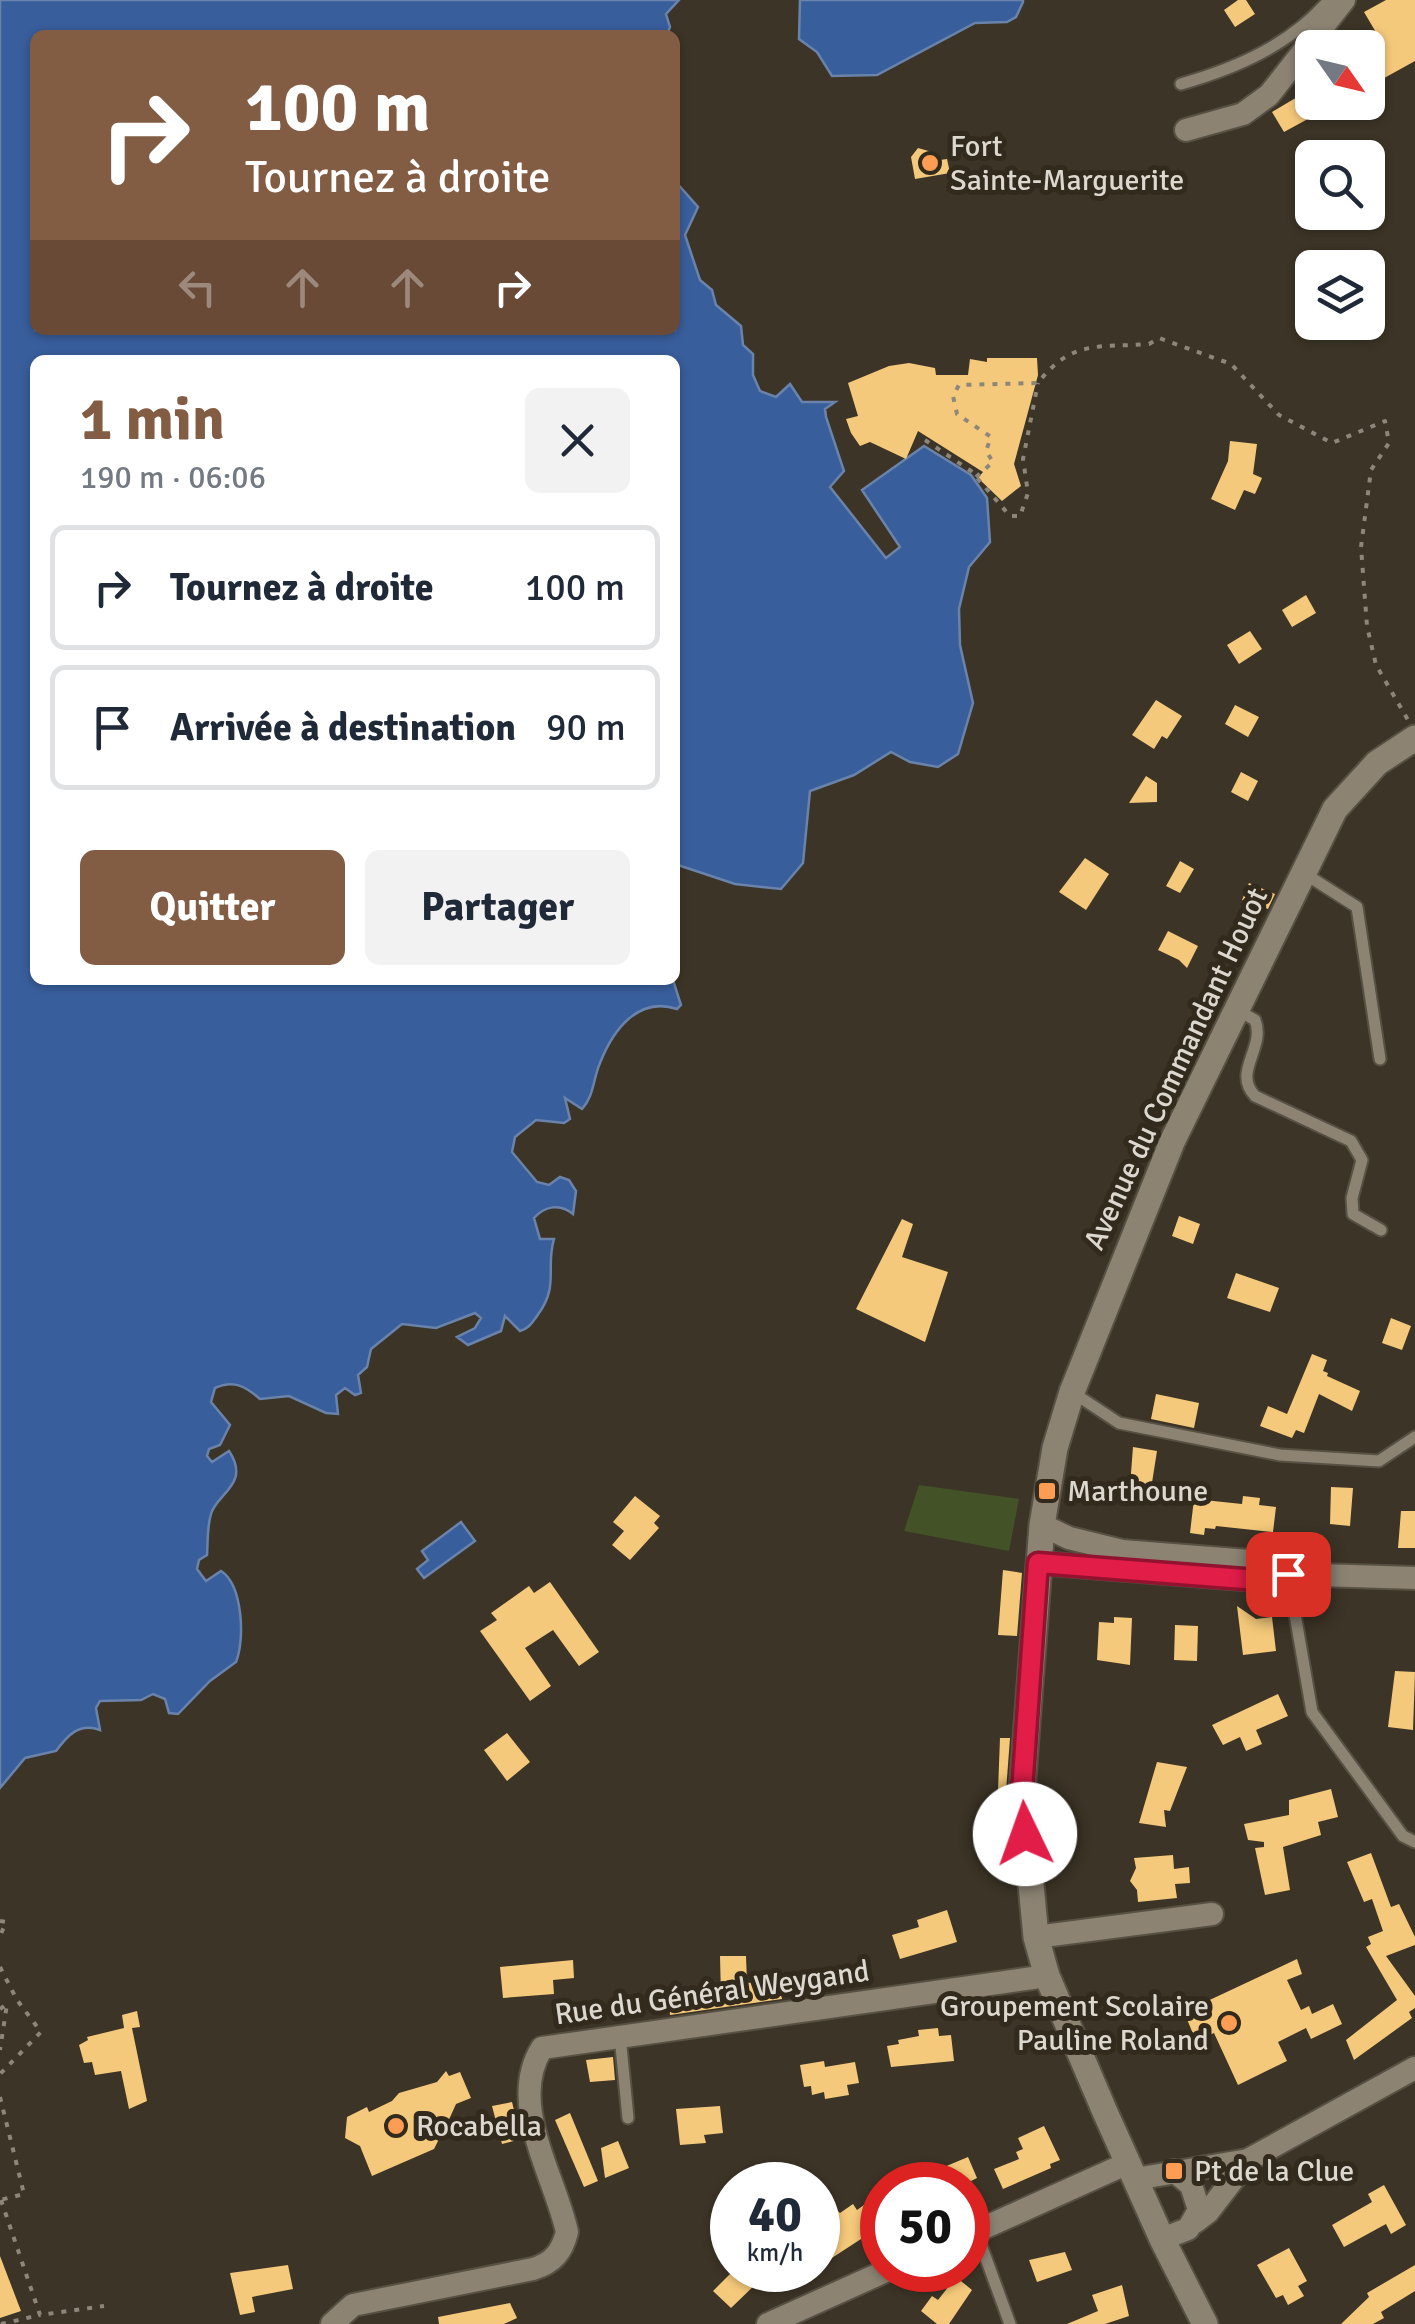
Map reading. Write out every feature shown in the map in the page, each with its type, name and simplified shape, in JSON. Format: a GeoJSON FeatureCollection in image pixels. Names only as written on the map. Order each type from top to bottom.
{"type":"FeatureCollection","features":[{"type":"Feature","properties":{"kind":"main road","name":"Avenue du Commandant Houot"},"geometry":{"type":"LineString","coordinates":[[1206,2324],[1162,2239],[1046,1976],[1036,1937],[1022,1791],[1042,1526],[1056,1448],[1072,1392],[1165,1157],[1239,1011],[1302,872],[1346,795],[1377,763],[1415,736]]}},
{"type":"Feature","properties":{"kind":"street"},"geometry":{"type":"LineString","coordinates":[[1186,130],[1243,114],[1269,95],[1344,0]]}},
{"type":"Feature","properties":{"kind":"street"},"geometry":{"type":"LineString","coordinates":[[1042,1526],[1093,1546],[1275,1563],[1288,1574]]}},
{"type":"Feature","properties":{"kind":"street"},"geometry":{"type":"LineString","coordinates":[[1038,1563],[1270,1581],[1288,1574],[1415,1578]]}},
{"type":"Feature","properties":{"kind":"street"},"geometry":{"type":"LineString","coordinates":[[1036,1937],[1212,1914]]}},
{"type":"Feature","properties":{"kind":"street","name":"Rue du Général Weygand"},"geometry":{"type":"LineString","coordinates":[[332,2324],[362,2302],[533,2269],[553,2260],[566,2232],[530,2110],[534,2066],[542,2048],[1046,1976]]}},
{"type":"Feature","properties":{"kind":"street"},"geometry":{"type":"LineString","coordinates":[[990,2226],[1132,2171],[1174,2171],[1248,2160],[1415,2068]]}},
{"type":"Feature","properties":{"kind":"street"},"geometry":{"type":"LineString","coordinates":[[1162,2239],[1188,2230],[1208,2212],[1248,2160]]}},
{"type":"Feature","properties":{"kind":"street"},"geometry":{"type":"LineString","coordinates":[[1174,2171],[1191,2185],[1199,2201],[1195,2222]]}},
{"type":"Feature","properties":{"kind":"street"},"geometry":{"type":"LineString","coordinates":[[768,2324],[860,2283]]}},
{"type":"Feature","properties":{"kind":"lane"},"geometry":{"type":"LineString","coordinates":[[1181,84],[1237,68],[1312,20],[1329,0]]}},
{"type":"Feature","properties":{"kind":"lane"},"geometry":{"type":"LineString","coordinates":[[1302,872],[1357,907],[1380,1059]]}},
{"type":"Feature","properties":{"kind":"lane"},"geometry":{"type":"LineString","coordinates":[[1239,1011],[1255,1020],[1260,1032],[1244,1076],[1245,1086],[1269,1104],[1351,1141],[1362,1160],[1352,1214],[1381,1230]]}},
{"type":"Feature","properties":{"kind":"lane"},"geometry":{"type":"LineString","coordinates":[[1072,1392],[1119,1423],[1280,1455],[1379,1461],[1415,1437]]}},
{"type":"Feature","properties":{"kind":"lane"},"geometry":{"type":"LineString","coordinates":[[1288,1574],[1312,1712],[1403,1836],[1415,1842]]}},
{"type":"Feature","properties":{"kind":"lane"},"geometry":{"type":"LineString","coordinates":[[620,2036],[628,2118]]}},
{"type":"Feature","properties":{"kind":"lane"},"geometry":{"type":"LineString","coordinates":[[990,2276],[1010,2324]]}},
{"type":"Feature","properties":{"kind":"path"},"geometry":{"type":"LineString","coordinates":[[925,440],[976,477],[1010,516],[1020,516],[1028,493],[1023,459],[1038,383],[1054,362],[1074,350],[1149,344],[1160,338],[1231,364],[1278,415],[1332,443],[1385,421],[1389,443],[1371,470],[1361,547],[1366,626],[1376,665],[1415,736]]}},
{"type":"Feature","properties":{"kind":"path"},"geometry":{"type":"LineString","coordinates":[[976,477],[993,462],[986,452],[991,437],[958,414],[953,396],[959,385],[1038,383]]}},
{"type":"Feature","properties":{"kind":"path"},"geometry":{"type":"LineString","coordinates":[[0,1922],[6,1922],[0,1936]]}},
{"type":"Feature","properties":{"kind":"path"},"geometry":{"type":"LineString","coordinates":[[0,1967],[17,2000],[41,2032],[0,2074]]}},
{"type":"Feature","properties":{"kind":"path"},"geometry":{"type":"LineString","coordinates":[[0,2009],[17,2000]]}},
{"type":"Feature","properties":{"kind":"path"},"geometry":{"type":"LineString","coordinates":[[0,2050],[8,2004]]}},
{"type":"Feature","properties":{"kind":"path"},"geometry":{"type":"LineString","coordinates":[[0,2097],[24,2194],[0,2200],[40,2315]]}},
{"type":"Feature","properties":{"kind":"path"},"geometry":{"type":"LineString","coordinates":[[1,2324],[104,2306]]}},
{"type":"Feature","properties":{"kind":"green space"},"geometry":{"type":"Polygon","coordinates":[[[919,1485],[1019,1499],[1009,1551],[904,1531],[919,1485]]]}},
{"type":"Feature","properties":{"kind":"water"},"geometry":{"type":"Polygon","coordinates":[[[0,0],[679,0],[666,14],[669,30],[30,30],[30,335],[680,335],[680,187],[698,207],[685,235],[700,280],[712,290],[716,305],[741,326],[743,345],[753,354],[753,375],[760,391],[776,397],[790,384],[802,402],[835,402],[825,409],[826,417],[844,471],[830,487],[886,558],[900,547],[862,490],[924,446],[971,475],[987,498],[990,542],[969,567],[959,609],[960,645],[973,703],[958,754],[938,767],[910,762],[891,752],[854,775],[810,791],[803,863],[781,889],[735,884],[680,866],[680,355],[30,355],[30,985],[675,985],[681,1005],[677,1009],[650,1007],[629,1019],[605,1051],[582,1109],[565,1098],[570,1119],[564,1123],[536,1120],[515,1137],[512,1152],[537,1182],[549,1185],[560,1177],[569,1180],[576,1191],[573,1214],[553,1207],[534,1218],[540,1239],[554,1239],[548,1295],[528,1327],[520,1331],[505,1316],[501,1331],[468,1345],[457,1337],[475,1328],[481,1318],[475,1313],[436,1328],[402,1324],[371,1349],[367,1367],[358,1375],[361,1393],[355,1395],[345,1388],[336,1395],[338,1414],[326,1413],[289,1396],[260,1399],[239,1386],[215,1388],[211,1402],[230,1425],[220,1445],[209,1449],[207,1456],[212,1462],[229,1451],[236,1472],[235,1480],[211,1514],[207,1555],[199,1560],[197,1569],[206,1581],[221,1571],[234,1588],[241,1627],[236,1662],[210,1681],[178,1714],[169,1713],[165,1699],[153,1694],[141,1700],[100,1701],[96,1708],[100,1730],[80,1729],[56,1751],[25,1758],[0,1788],[0,0]]]}},
{"type":"Feature","properties":{"kind":"water"},"geometry":{"type":"Polygon","coordinates":[[[800,0],[1023,2],[1016,17],[1007,22],[975,23],[877,75],[832,76],[817,52],[799,39],[800,0]]]}},
{"type":"Feature","properties":{"kind":"water"},"geometry":{"type":"Polygon","coordinates":[[[461,1522],[475,1541],[424,1578],[417,1569],[428,1560],[422,1551],[461,1522]]]}},
{"type":"Feature","properties":{"kind":"building"},"geometry":{"type":"Polygon","coordinates":[[[1238,0],[1246,0],[1255,14],[1235,27],[1224,10],[1238,0]]]}},
{"type":"Feature","properties":{"kind":"building"},"geometry":{"type":"Polygon","coordinates":[[[1386,0],[1415,0],[1415,61],[1385,78],[1385,30],[1375,30],[1364,12],[1386,0]]]}},
{"type":"Feature","properties":{"kind":"building"},"geometry":{"type":"Polygon","coordinates":[[[1295,98],[1295,120],[1306,120],[1284,132],[1272,112],[1295,98]]]}},
{"type":"Feature","properties":{"kind":"building","name":"Fort Sainte-Marguerite"},"geometry":{"type":"Polygon","coordinates":[[[918,148],[932,152],[933,161],[947,159],[950,173],[915,179],[911,157],[918,148]]]}},
{"type":"Feature","properties":{"kind":"building"},"geometry":{"type":"Polygon","coordinates":[[[987,358],[1037,358],[1038,375],[1014,464],[1021,486],[1002,501],[978,478],[983,472],[918,431],[906,459],[870,442],[860,446],[851,433],[846,419],[858,416],[848,383],[889,366],[909,363],[935,368],[936,375],[968,375],[970,359],[987,362],[987,358]]]}},
{"type":"Feature","properties":{"kind":"building"},"geometry":{"type":"Polygon","coordinates":[[[1230,441],[1257,444],[1253,474],[1262,478],[1255,494],[1244,490],[1235,510],[1211,499],[1228,461],[1230,441]]]}},
{"type":"Feature","properties":{"kind":"building"},"geometry":{"type":"Polygon","coordinates":[[[1306,595],[1316,613],[1292,627],[1282,610],[1306,595]]]}},
{"type":"Feature","properties":{"kind":"building"},"geometry":{"type":"Polygon","coordinates":[[[1250,631],[1262,649],[1239,664],[1227,645],[1250,631]]]}},
{"type":"Feature","properties":{"kind":"building"},"geometry":{"type":"Polygon","coordinates":[[[1156,700],[1182,716],[1167,739],[1162,736],[1154,749],[1132,735],[1156,700]]]}},
{"type":"Feature","properties":{"kind":"building"},"geometry":{"type":"Polygon","coordinates":[[[1235,705],[1259,717],[1248,737],[1225,724],[1235,705]]]}},
{"type":"Feature","properties":{"kind":"building"},"geometry":{"type":"Polygon","coordinates":[[[1241,772],[1258,781],[1248,801],[1231,792],[1241,772]]]}},
{"type":"Feature","properties":{"kind":"building"},"geometry":{"type":"Polygon","coordinates":[[[1146,776],[1157,783],[1157,802],[1129,803],[1146,776]]]}},
{"type":"Feature","properties":{"kind":"building"},"geometry":{"type":"Polygon","coordinates":[[[1085,858],[1109,874],[1086,910],[1059,892],[1085,858]]]}},
{"type":"Feature","properties":{"kind":"building"},"geometry":{"type":"Polygon","coordinates":[[[1180,861],[1194,869],[1180,893],[1166,886],[1180,861]]]}},
{"type":"Feature","properties":{"kind":"building"},"geometry":{"type":"Polygon","coordinates":[[[1249,883],[1275,894],[1268,909],[1242,900],[1249,883]]]}},
{"type":"Feature","properties":{"kind":"building"},"geometry":{"type":"Polygon","coordinates":[[[1168,931],[1198,946],[1187,968],[1158,950],[1168,931]]]}},
{"type":"Feature","properties":{"kind":"building"},"geometry":{"type":"Polygon","coordinates":[[[1179,1216],[1200,1224],[1193,1244],[1172,1236],[1179,1216]]]}},
{"type":"Feature","properties":{"kind":"building"},"geometry":{"type":"Polygon","coordinates":[[[902,1219],[913,1224],[902,1257],[948,1272],[925,1342],[856,1309],[902,1219]]]}},
{"type":"Feature","properties":{"kind":"building"},"geometry":{"type":"Polygon","coordinates":[[[1236,1273],[1279,1288],[1270,1312],[1227,1298],[1236,1273]]]}},
{"type":"Feature","properties":{"kind":"building"},"geometry":{"type":"Polygon","coordinates":[[[1391,1318],[1411,1326],[1402,1350],[1382,1343],[1391,1318]]]}},
{"type":"Feature","properties":{"kind":"building"},"geometry":{"type":"Polygon","coordinates":[[[1312,1354],[1327,1360],[1323,1371],[1327,1376],[1360,1391],[1352,1411],[1319,1394],[1304,1433],[1296,1430],[1292,1438],[1260,1426],[1268,1406],[1287,1414],[1312,1354]]]}},
{"type":"Feature","properties":{"kind":"building"},"geometry":{"type":"Polygon","coordinates":[[[1156,1394],[1199,1403],[1194,1428],[1151,1419],[1156,1394]]]}},
{"type":"Feature","properties":{"kind":"building"},"geometry":{"type":"Polygon","coordinates":[[[1133,1447],[1157,1451],[1151,1489],[1130,1486],[1133,1447]]]}},
{"type":"Feature","properties":{"kind":"building"},"geometry":{"type":"Polygon","coordinates":[[[1331,1487],[1353,1488],[1350,1526],[1330,1524],[1331,1487]]]}},
{"type":"Feature","properties":{"kind":"building"},"geometry":{"type":"Polygon","coordinates":[[[635,1496],[660,1516],[654,1523],[659,1528],[630,1560],[612,1545],[624,1531],[613,1522],[635,1496]]]}},
{"type":"Feature","properties":{"kind":"building"},"geometry":{"type":"Polygon","coordinates":[[[1243,1496],[1260,1498],[1259,1505],[1276,1507],[1273,1532],[1216,1526],[1205,1528],[1204,1535],[1190,1533],[1194,1499],[1242,1504],[1243,1496]]]}},
{"type":"Feature","properties":{"kind":"building"},"geometry":{"type":"Polygon","coordinates":[[[1401,1511],[1415,1511],[1415,1548],[1398,1548],[1401,1511]]]}},
{"type":"Feature","properties":{"kind":"building"},"geometry":{"type":"Polygon","coordinates":[[[1003,1570],[1022,1573],[1017,1636],[998,1635],[1003,1570]]]}},
{"type":"Feature","properties":{"kind":"building"},"geometry":{"type":"Polygon","coordinates":[[[550,1582],[599,1652],[579,1666],[553,1630],[525,1648],[551,1686],[530,1701],[480,1631],[497,1620],[491,1613],[529,1586],[534,1593],[550,1582]]]}},
{"type":"Feature","properties":{"kind":"building"},"geometry":{"type":"Polygon","coordinates":[[[1237,1606],[1256,1619],[1272,1617],[1276,1651],[1243,1655],[1237,1606]]]}},
{"type":"Feature","properties":{"kind":"building"},"geometry":{"type":"Polygon","coordinates":[[[1114,1617],[1132,1618],[1130,1665],[1097,1660],[1099,1622],[1114,1623],[1114,1617]]]}},
{"type":"Feature","properties":{"kind":"building"},"geometry":{"type":"Polygon","coordinates":[[[1175,1625],[1198,1626],[1197,1661],[1174,1660],[1175,1625]]]}},
{"type":"Feature","properties":{"kind":"building"},"geometry":{"type":"Polygon","coordinates":[[[1395,1671],[1415,1672],[1413,1730],[1388,1727],[1395,1671]]]}},
{"type":"Feature","properties":{"kind":"building"},"geometry":{"type":"Polygon","coordinates":[[[1278,1694],[1288,1716],[1256,1730],[1262,1744],[1246,1751],[1240,1737],[1223,1745],[1212,1725],[1278,1694]]]}},
{"type":"Feature","properties":{"kind":"building"},"geometry":{"type":"Polygon","coordinates":[[[507,1733],[530,1762],[507,1781],[484,1750],[507,1733]]]}},
{"type":"Feature","properties":{"kind":"building"},"geometry":{"type":"Polygon","coordinates":[[[1000,1738],[1010,1738],[1006,1791],[998,1791],[1000,1738]]]}},
{"type":"Feature","properties":{"kind":"building"},"geometry":{"type":"Polygon","coordinates":[[[1157,1762],[1187,1767],[1170,1811],[1164,1810],[1166,1827],[1139,1823],[1157,1762]]]}},
{"type":"Feature","properties":{"kind":"building"},"geometry":{"type":"Polygon","coordinates":[[[1331,1789],[1338,1817],[1318,1822],[1321,1835],[1283,1847],[1290,1890],[1265,1895],[1255,1848],[1264,1847],[1264,1842],[1248,1840],[1244,1824],[1289,1815],[1289,1800],[1331,1789]]]}},
{"type":"Feature","properties":{"kind":"building"},"geometry":{"type":"Polygon","coordinates":[[[1371,1853],[1391,1907],[1399,1904],[1415,1937],[1415,1945],[1386,1956],[1415,1996],[1415,2008],[1409,2012],[1412,2018],[1354,2060],[1346,2040],[1397,2000],[1366,1947],[1371,1944],[1368,1937],[1383,1931],[1372,1899],[1364,1902],[1347,1862],[1371,1853]]]}},
{"type":"Feature","properties":{"kind":"building"},"geometry":{"type":"Polygon","coordinates":[[[1173,1855],[1174,1869],[1189,1867],[1190,1883],[1175,1884],[1177,1898],[1138,1902],[1137,1890],[1130,1881],[1136,1868],[1134,1858],[1173,1855]]]}},
{"type":"Feature","properties":{"kind":"building"},"geometry":{"type":"Polygon","coordinates":[[[947,1910],[957,1942],[900,1959],[892,1935],[919,1927],[917,1920],[947,1910]]]}},
{"type":"Feature","properties":{"kind":"building"},"geometry":{"type":"Polygon","coordinates":[[[720,1956],[746,1956],[747,1983],[778,1980],[782,1999],[670,2015],[669,2004],[721,1997],[720,1956]]]}},
{"type":"Feature","properties":{"kind":"building","name":"Groupement Scolaire Pauline Roland"},"geometry":{"type":"Polygon","coordinates":[[[1297,1959],[1302,1974],[1287,1980],[1301,2010],[1309,2006],[1312,2014],[1333,2004],[1342,2024],[1311,2039],[1306,2028],[1278,2042],[1287,2061],[1238,2085],[1214,2033],[1196,2041],[1184,2012],[1297,1959]]]}},
{"type":"Feature","properties":{"kind":"building"},"geometry":{"type":"Polygon","coordinates":[[[573,1960],[574,1978],[553,1980],[554,1994],[503,1998],[500,1967],[573,1960]]]}},
{"type":"Feature","properties":{"kind":"building"},"geometry":{"type":"Polygon","coordinates":[[[137,2011],[140,2027],[132,2028],[147,2101],[129,2109],[121,2071],[95,2075],[92,2062],[84,2063],[79,2045],[87,2037],[124,2028],[122,2015],[137,2011]]]}},
{"type":"Feature","properties":{"kind":"building"},"geometry":{"type":"Polygon","coordinates":[[[938,2028],[939,2036],[951,2035],[954,2061],[891,2067],[887,2046],[919,2036],[918,2030],[938,2028]]]}},
{"type":"Feature","properties":{"kind":"building"},"geometry":{"type":"Polygon","coordinates":[[[613,2057],[615,2080],[590,2082],[586,2060],[613,2057]]]}},
{"type":"Feature","properties":{"kind":"building"},"geometry":{"type":"Polygon","coordinates":[[[824,2061],[825,2067],[855,2062],[859,2083],[847,2085],[849,2095],[825,2099],[824,2092],[812,2095],[811,2086],[804,2087],[800,2065],[824,2061]]]}},
{"type":"Feature","properties":{"kind":"building","name":"Rocabella"},"geometry":{"type":"Polygon","coordinates":[[[446,2071],[449,2076],[460,2072],[471,2098],[456,2104],[447,2124],[437,2128],[440,2137],[434,2149],[372,2176],[360,2146],[345,2138],[347,2117],[367,2107],[369,2112],[392,2101],[399,2093],[437,2082],[446,2071]]]}},
{"type":"Feature","properties":{"kind":"building"},"geometry":{"type":"Polygon","coordinates":[[[512,2102],[521,2139],[502,2144],[492,2106],[512,2102]]]}},
{"type":"Feature","properties":{"kind":"building"},"geometry":{"type":"Polygon","coordinates":[[[720,2106],[723,2133],[704,2135],[706,2143],[680,2145],[676,2109],[720,2106]]]}},
{"type":"Feature","properties":{"kind":"building"},"geometry":{"type":"Polygon","coordinates":[[[570,2113],[598,2181],[584,2187],[555,2120],[570,2113]]]}},
{"type":"Feature","properties":{"kind":"building"},"geometry":{"type":"Polygon","coordinates":[[[1044,2126],[1060,2160],[1050,2164],[1051,2168],[1003,2189],[994,2169],[1019,2159],[1016,2152],[1023,2149],[1018,2138],[1044,2126]]]}},
{"type":"Feature","properties":{"kind":"building"},"geometry":{"type":"Polygon","coordinates":[[[618,2141],[629,2168],[605,2178],[601,2148],[618,2141]]]}},
{"type":"Feature","properties":{"kind":"building"},"geometry":{"type":"Polygon","coordinates":[[[1384,2185],[1406,2225],[1391,2234],[1386,2224],[1344,2247],[1332,2225],[1372,2202],[1368,2194],[1384,2185]]]}},
{"type":"Feature","properties":{"kind":"building"},"geometry":{"type":"Polygon","coordinates":[[[853,2204],[857,2210],[860,2208],[860,2240],[840,2253],[840,2213],[853,2204]]]}},
{"type":"Feature","properties":{"kind":"building"},"geometry":{"type":"Polygon","coordinates":[[[1289,2248],[1307,2281],[1298,2286],[1304,2296],[1288,2305],[1283,2295],[1276,2298],[1257,2265],[1289,2248]]]}},
{"type":"Feature","properties":{"kind":"building"},"geometry":{"type":"Polygon","coordinates":[[[1065,2252],[1072,2270],[1037,2282],[1029,2260],[1065,2252]]]}},
{"type":"Feature","properties":{"kind":"building"},"geometry":{"type":"Polygon","coordinates":[[[0,2256],[21,2311],[0,2318],[0,2256]]]}},
{"type":"Feature","properties":{"kind":"building"},"geometry":{"type":"Polygon","coordinates":[[[288,2265],[293,2289],[252,2297],[255,2312],[240,2315],[230,2273],[288,2265]]]}},
{"type":"Feature","properties":{"kind":"building"},"geometry":{"type":"Polygon","coordinates":[[[1415,2265],[1415,2291],[1381,2312],[1384,2318],[1373,2324],[1341,2324],[1369,2297],[1367,2293],[1415,2265]]]}},
{"type":"Feature","properties":{"kind":"building"},"geometry":{"type":"Polygon","coordinates":[[[1122,2285],[1129,2316],[1105,2324],[1067,2324],[1098,2311],[1092,2295],[1122,2285]]]}},
{"type":"Feature","properties":{"kind":"building"},"geometry":{"type":"Polygon","coordinates":[[[714,2292],[748,2292],[731,2308],[714,2292]]]}},
{"type":"Feature","properties":{"kind":"building"},"geometry":{"type":"Polygon","coordinates":[[[944,2292],[971,2292],[949,2324],[937,2324],[921,2311],[932,2296],[938,2300],[944,2292]]]}},
{"type":"Feature","properties":{"kind":"building"},"geometry":{"type":"Polygon","coordinates":[[[510,2303],[517,2318],[504,2324],[439,2324],[438,2317],[510,2303]]]}},
{"type":"Feature","properties":{"kind":"place","name":"Fort Sainte-Marguerite"},"geometry":{"type":"Point","coordinates":[930,163]}},
{"type":"Feature","properties":{"kind":"place","name":"Marthoune"},"geometry":{"type":"Point","coordinates":[1047,1491]}},
{"type":"Feature","properties":{"kind":"place","name":"Groupement Scolaire Pauline Roland"},"geometry":{"type":"Point","coordinates":[1229,2023]}},
{"type":"Feature","properties":{"kind":"place","name":"Rocabella"},"geometry":{"type":"Point","coordinates":[396,2126]}},
{"type":"Feature","properties":{"kind":"place","name":"Pt de la Clue"},"geometry":{"type":"Point","coordinates":[1174,2171]}},
{"type":"Feature","properties":{"kind":"route"},"geometry":{"type":"LineString","coordinates":[[1025,1834],[1022,1791],[1038,1563],[1270,1581],[1288,1574]]}}]}
